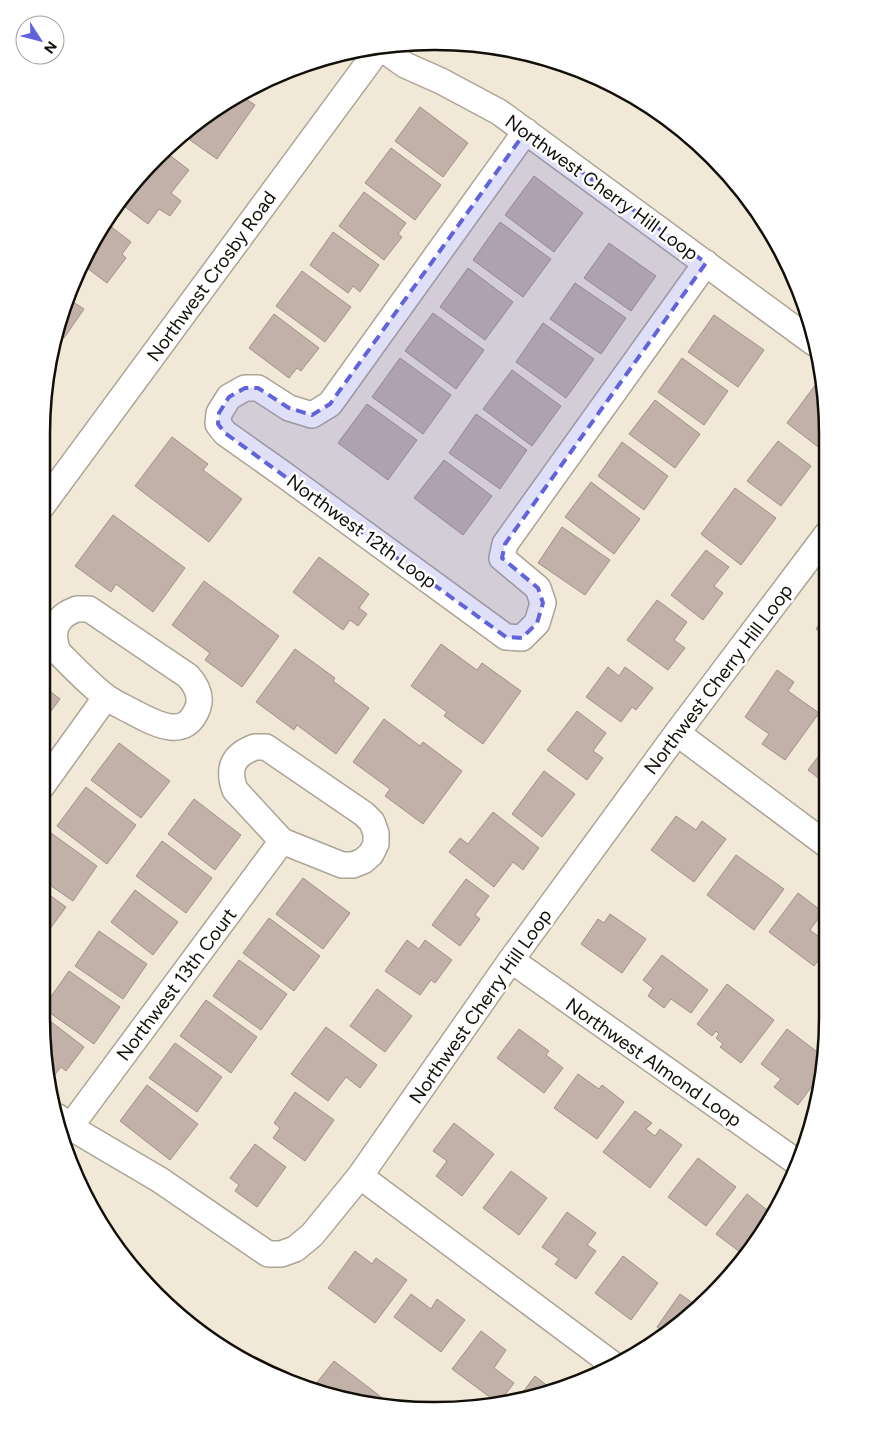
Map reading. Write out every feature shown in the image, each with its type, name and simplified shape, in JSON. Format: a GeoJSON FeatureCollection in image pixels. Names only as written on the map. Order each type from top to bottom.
{"type":"FeatureCollection","features":[{"type":"Feature","properties":{"kind":"street","name":"Northwest Cherry Hill Loop"},"geometry":{"type":"LineString","coordinates":[[388,53],[405,65],[441,81],[499,112],[526,130],[807,338]]}},
{"type":"Feature","properties":{"kind":"street","name":"Northwest Crosby Road"},"geometry":{"type":"LineString","coordinates":[[50,495],[374,55]]}},
{"type":"Feature","properties":{"kind":"street","name":"Northwest 12th Loop"},"geometry":{"type":"LineString","coordinates":[[526,130],[330,404],[312,416],[289,408],[258,388],[245,388],[229,398],[219,413],[218,424],[224,433],[506,637],[522,638],[537,623],[543,603],[538,588],[502,558],[505,544],[706,263]]}},
{"type":"Feature","properties":{"kind":"street","name":"Northwest Cherry Hill Loop"},"geometry":{"type":"LineString","coordinates":[[65,1122],[160,1180],[268,1254],[281,1254],[296,1249],[312,1235],[360,1176],[510,960],[676,733],[819,545]]}},
{"type":"Feature","properties":{"kind":"street"},"geometry":{"type":"LineString","coordinates":[[77,609],[89,609],[188,676],[195,684],[199,695],[199,706],[194,716],[186,724],[175,728],[164,727],[154,723],[106,698],[58,652],[54,642],[54,630],[59,620],[67,612],[77,609]]}},
{"type":"Feature","properties":{"kind":"street"},"geometry":{"type":"LineString","coordinates":[[50,775],[106,698]]}},
{"type":"Feature","properties":{"kind":"street"},"geometry":{"type":"LineString","coordinates":[[676,733],[819,839]]}},
{"type":"Feature","properties":{"kind":"street"},"geometry":{"type":"LineString","coordinates":[[254,747],[266,747],[364,814],[372,822],[376,833],[376,844],[371,854],[363,862],[352,865],[342,865],[282,841],[235,790],[231,780],[236,758],[244,751],[254,747]]}},
{"type":"Feature","properties":{"kind":"street","name":"Northwest 13th Court"},"geometry":{"type":"LineString","coordinates":[[64,1122],[282,841]]}},
{"type":"Feature","properties":{"kind":"street","name":"Northwest Almond Loop"},"geometry":{"type":"LineString","coordinates":[[510,960],[792,1159]]}},
{"type":"Feature","properties":{"kind":"street"},"geometry":{"type":"LineString","coordinates":[[360,1176],[608,1361]]}},
{"type":"Feature","properties":{"kind":"highlighted area"},"geometry":{"type":"Polygon","coordinates":[[[526,131],[706,263],[505,544],[502,558],[538,588],[543,603],[537,623],[522,638],[506,637],[225,433],[218,424],[219,413],[229,397],[245,388],[258,388],[289,408],[312,415],[330,404],[526,131]]]}},
{"type":"Feature","properties":{"kind":"building"},"geometry":{"type":"Polygon","coordinates":[[[247,99],[255,105],[217,159],[190,140],[200,129],[247,99]]]}},
{"type":"Feature","properties":{"kind":"building"},"geometry":{"type":"Polygon","coordinates":[[[420,107],[468,143],[443,177],[395,141],[420,107]]]}},
{"type":"Feature","properties":{"kind":"building"},"geometry":{"type":"Polygon","coordinates":[[[391,148],[441,185],[415,220],[365,183],[391,148]]]}},
{"type":"Feature","properties":{"kind":"building"},"geometry":{"type":"Polygon","coordinates":[[[170,156],[189,170],[171,193],[181,201],[170,216],[159,209],[148,224],[125,206],[145,181],[170,156]]]}},
{"type":"Feature","properties":{"kind":"building"},"geometry":{"type":"Polygon","coordinates":[[[534,176],[583,213],[554,252],[505,215],[534,176]]]}},
{"type":"Feature","properties":{"kind":"building"},"geometry":{"type":"Polygon","coordinates":[[[364,192],[406,223],[398,234],[402,237],[384,260],[339,226],[364,192]]]}},
{"type":"Feature","properties":{"kind":"building"},"geometry":{"type":"Polygon","coordinates":[[[500,222],[551,259],[523,297],[473,260],[500,222]]]}},
{"type":"Feature","properties":{"kind":"building"},"geometry":{"type":"Polygon","coordinates":[[[111,227],[131,242],[122,254],[126,258],[107,283],[88,269],[111,227]]]}},
{"type":"Feature","properties":{"kind":"building"},"geometry":{"type":"Polygon","coordinates":[[[333,232],[379,265],[360,292],[353,286],[348,293],[310,265],[333,232]]]}},
{"type":"Feature","properties":{"kind":"building"},"geometry":{"type":"Polygon","coordinates":[[[609,243],[656,276],[631,311],[584,278],[609,243]]]}},
{"type":"Feature","properties":{"kind":"building"},"geometry":{"type":"Polygon","coordinates":[[[468,268],[513,302],[485,340],[440,307],[468,268]]]}},
{"type":"Feature","properties":{"kind":"building"},"geometry":{"type":"Polygon","coordinates":[[[302,271],[351,307],[325,342],[276,306],[302,271]]]}},
{"type":"Feature","properties":{"kind":"building"},"geometry":{"type":"Polygon","coordinates":[[[575,283],[626,318],[601,354],[550,319],[575,283]]]}},
{"type":"Feature","properties":{"kind":"building"},"geometry":{"type":"Polygon","coordinates":[[[73,302],[84,309],[64,338],[63,335],[73,302]]]}},
{"type":"Feature","properties":{"kind":"building"},"geometry":{"type":"Polygon","coordinates":[[[433,313],[484,350],[456,389],[405,351],[433,313]]]}},
{"type":"Feature","properties":{"kind":"building"},"geometry":{"type":"Polygon","coordinates":[[[274,314],[319,348],[301,371],[297,368],[289,378],[249,348],[274,314]]]}},
{"type":"Feature","properties":{"kind":"building"},"geometry":{"type":"Polygon","coordinates":[[[714,315],[764,350],[738,387],[688,352],[714,315]]]}},
{"type":"Feature","properties":{"kind":"building"},"geometry":{"type":"Polygon","coordinates":[[[543,323],[594,359],[566,398],[516,362],[543,323]]]}},
{"type":"Feature","properties":{"kind":"building"},"geometry":{"type":"Polygon","coordinates":[[[400,358],[451,395],[423,434],[372,397],[400,358]]]}},
{"type":"Feature","properties":{"kind":"building"},"geometry":{"type":"Polygon","coordinates":[[[682,358],[728,391],[704,425],[658,392],[682,358]]]}},
{"type":"Feature","properties":{"kind":"building"},"geometry":{"type":"Polygon","coordinates":[[[512,370],[561,406],[532,446],[483,409],[512,370]]]}},
{"type":"Feature","properties":{"kind":"building"},"geometry":{"type":"Polygon","coordinates":[[[816,384],[819,448],[787,423],[816,384]]]}},
{"type":"Feature","properties":{"kind":"building"},"geometry":{"type":"Polygon","coordinates":[[[655,400],[700,434],[675,468],[629,434],[655,400]]]}},
{"type":"Feature","properties":{"kind":"building"},"geometry":{"type":"Polygon","coordinates":[[[367,404],[417,440],[388,480],[338,443],[367,404]]]}},
{"type":"Feature","properties":{"kind":"building"},"geometry":{"type":"Polygon","coordinates":[[[476,414],[527,450],[500,489],[449,453],[476,414]]]}},
{"type":"Feature","properties":{"kind":"building"},"geometry":{"type":"Polygon","coordinates":[[[172,437],[208,464],[203,470],[242,499],[209,542],[135,486],[172,437]]]}},
{"type":"Feature","properties":{"kind":"building"},"geometry":{"type":"Polygon","coordinates":[[[778,441],[811,466],[781,506],[747,481],[778,441]]]}},
{"type":"Feature","properties":{"kind":"building"},"geometry":{"type":"Polygon","coordinates":[[[622,442],[668,476],[644,510],[598,476],[622,442]]]}},
{"type":"Feature","properties":{"kind":"building"},"geometry":{"type":"Polygon","coordinates":[[[444,460],[492,496],[463,535],[414,498],[444,460]]]}},
{"type":"Feature","properties":{"kind":"building"},"geometry":{"type":"Polygon","coordinates":[[[591,482],[640,519],[614,554],[565,517],[591,482]]]}},
{"type":"Feature","properties":{"kind":"building"},"geometry":{"type":"Polygon","coordinates":[[[735,488],[776,518],[741,565],[701,534],[735,488]]]}},
{"type":"Feature","properties":{"kind":"building"},"geometry":{"type":"Polygon","coordinates":[[[113,515],[185,568],[153,612],[116,584],[111,592],[75,566],[113,515]]]}},
{"type":"Feature","properties":{"kind":"building"},"geometry":{"type":"Polygon","coordinates":[[[562,527],[610,560],[585,595],[538,563],[562,527]]]}},
{"type":"Feature","properties":{"kind":"building"},"geometry":{"type":"Polygon","coordinates":[[[706,550],[729,567],[714,586],[723,593],[703,620],[671,595],[706,550]]]}},
{"type":"Feature","properties":{"kind":"building"},"geometry":{"type":"Polygon","coordinates":[[[319,557],[369,594],[359,608],[367,614],[358,626],[350,620],[343,630],[293,592],[319,557]]]}},
{"type":"Feature","properties":{"kind":"building"},"geometry":{"type":"Polygon","coordinates":[[[204,581],[279,636],[242,687],[205,660],[210,653],[172,625],[204,581]]]}},
{"type":"Feature","properties":{"kind":"building"},"geometry":{"type":"Polygon","coordinates":[[[657,600],[687,622],[674,640],[685,648],[668,670],[627,640],[657,600]]]}},
{"type":"Feature","properties":{"kind":"building"},"geometry":{"type":"Polygon","coordinates":[[[441,644],[477,670],[482,663],[521,691],[483,744],[444,716],[447,712],[411,686],[441,644]]]}},
{"type":"Feature","properties":{"kind":"building"},"geometry":{"type":"Polygon","coordinates":[[[295,649],[335,678],[333,681],[369,708],[336,754],[297,725],[294,730],[256,702],[295,649]]]}},
{"type":"Feature","properties":{"kind":"building"},"geometry":{"type":"Polygon","coordinates":[[[608,667],[619,676],[625,667],[653,688],[636,710],[632,707],[621,722],[586,697],[608,667]]]}},
{"type":"Feature","properties":{"kind":"building"},"geometry":{"type":"Polygon","coordinates":[[[777,670],[794,682],[788,691],[819,713],[785,760],[762,744],[769,734],[745,717],[777,670]]]}},
{"type":"Feature","properties":{"kind":"building"},"geometry":{"type":"Polygon","coordinates":[[[50,691],[60,699],[50,712],[50,691]]]}},
{"type":"Feature","properties":{"kind":"building"},"geometry":{"type":"Polygon","coordinates":[[[577,711],[606,733],[593,751],[603,758],[587,780],[547,750],[577,711]]]}},
{"type":"Feature","properties":{"kind":"building"},"geometry":{"type":"Polygon","coordinates":[[[384,719],[420,746],[423,742],[462,771],[423,824],[385,796],[390,789],[353,762],[384,719]]]}},
{"type":"Feature","properties":{"kind":"building"},"geometry":{"type":"Polygon","coordinates":[[[119,743],[170,781],[141,818],[91,780],[119,743]]]}},
{"type":"Feature","properties":{"kind":"building"},"geometry":{"type":"Polygon","coordinates":[[[819,756],[819,779],[808,770],[819,756]]]}},
{"type":"Feature","properties":{"kind":"building"},"geometry":{"type":"Polygon","coordinates":[[[544,771],[575,794],[542,837],[512,814],[544,771]]]}},
{"type":"Feature","properties":{"kind":"building"},"geometry":{"type":"Polygon","coordinates":[[[86,787],[136,825],[107,864],[57,826],[86,787]]]}},
{"type":"Feature","properties":{"kind":"building"},"geometry":{"type":"Polygon","coordinates":[[[194,799],[241,835],[215,870],[168,834],[194,799]]]}},
{"type":"Feature","properties":{"kind":"building"},"geometry":{"type":"Polygon","coordinates":[[[493,812],[539,848],[523,870],[513,862],[494,887],[449,852],[460,838],[468,844],[493,812]]]}},
{"type":"Feature","properties":{"kind":"building"},"geometry":{"type":"Polygon","coordinates":[[[676,816],[696,830],[702,821],[726,839],[694,882],[651,850],[676,816]]]}},
{"type":"Feature","properties":{"kind":"building"},"geometry":{"type":"Polygon","coordinates":[[[51,833],[97,866],[73,901],[50,885],[51,833]]]}},
{"type":"Feature","properties":{"kind":"building"},"geometry":{"type":"Polygon","coordinates":[[[162,841],[212,878],[186,913],[136,876],[162,841]]]}},
{"type":"Feature","properties":{"kind":"building"},"geometry":{"type":"Polygon","coordinates":[[[736,855],[784,889],[754,930],[707,895],[736,855]]]}},
{"type":"Feature","properties":{"kind":"building"},"geometry":{"type":"Polygon","coordinates":[[[303,878],[350,913],[323,949],[276,914],[303,878]]]}},
{"type":"Feature","properties":{"kind":"building"},"geometry":{"type":"Polygon","coordinates":[[[466,879],[489,896],[475,915],[480,919],[460,946],[432,925],[466,879]]]}},
{"type":"Feature","properties":{"kind":"building"},"geometry":{"type":"Polygon","coordinates":[[[135,890],[178,922],[153,955],[111,922],[135,890]]]}},
{"type":"Feature","properties":{"kind":"building"},"geometry":{"type":"Polygon","coordinates":[[[798,893],[819,909],[819,918],[810,930],[819,937],[819,959],[814,966],[769,932],[798,893]]]}},
{"type":"Feature","properties":{"kind":"building"},"geometry":{"type":"Polygon","coordinates":[[[50,895],[66,907],[50,929],[50,895]]]}},
{"type":"Feature","properties":{"kind":"building"},"geometry":{"type":"Polygon","coordinates":[[[610,914],[646,939],[622,973],[581,944],[598,919],[604,923],[610,914]]]}},
{"type":"Feature","properties":{"kind":"building"},"geometry":{"type":"Polygon","coordinates":[[[269,918],[320,956],[294,991],[243,953],[269,918]]]}},
{"type":"Feature","properties":{"kind":"building"},"geometry":{"type":"Polygon","coordinates":[[[99,931],[147,964],[123,999],[75,966],[99,931]]]}},
{"type":"Feature","properties":{"kind":"building"},"geometry":{"type":"Polygon","coordinates":[[[407,940],[419,949],[425,940],[452,960],[435,983],[431,980],[420,995],[385,971],[407,940]]]}},
{"type":"Feature","properties":{"kind":"building"},"geometry":{"type":"Polygon","coordinates":[[[662,955],[708,990],[691,1013],[671,999],[664,1008],[648,996],[653,988],[643,980],[662,955]]]}},
{"type":"Feature","properties":{"kind":"building"},"geometry":{"type":"Polygon","coordinates":[[[239,960],[287,994],[261,1030],[213,996],[239,960]]]}},
{"type":"Feature","properties":{"kind":"building"},"geometry":{"type":"Polygon","coordinates":[[[69,971],[120,1007],[94,1044],[50,1013],[50,998],[69,971]]]}},
{"type":"Feature","properties":{"kind":"building"},"geometry":{"type":"Polygon","coordinates":[[[727,984],[774,1020],[741,1063],[720,1047],[723,1044],[716,1038],[719,1034],[716,1031],[712,1036],[697,1024],[727,984]]]}},
{"type":"Feature","properties":{"kind":"building"},"geometry":{"type":"Polygon","coordinates":[[[377,989],[412,1016],[385,1052],[350,1026],[377,989]]]}},
{"type":"Feature","properties":{"kind":"building"},"geometry":{"type":"Polygon","coordinates":[[[206,1000],[257,1037],[231,1073],[180,1036],[206,1000]]]}},
{"type":"Feature","properties":{"kind":"building"},"geometry":{"type":"Polygon","coordinates":[[[50,1021],[84,1047],[66,1071],[61,1067],[54,1076],[50,1021]]]}},
{"type":"Feature","properties":{"kind":"building"},"geometry":{"type":"Polygon","coordinates":[[[326,1027],[377,1065],[360,1088],[346,1077],[328,1101],[291,1074],[326,1027]]]}},
{"type":"Feature","properties":{"kind":"building"},"geometry":{"type":"Polygon","coordinates":[[[519,1029],[549,1051],[546,1055],[563,1068],[544,1093],[497,1058],[519,1029]]]}},
{"type":"Feature","properties":{"kind":"building"},"geometry":{"type":"Polygon","coordinates":[[[787,1029],[817,1052],[813,1084],[798,1105],[774,1087],[781,1079],[761,1064],[787,1029]]]}},
{"type":"Feature","properties":{"kind":"building"},"geometry":{"type":"Polygon","coordinates":[[[175,1043],[222,1077],[197,1112],[149,1078],[175,1043]]]}},
{"type":"Feature","properties":{"kind":"building"},"geometry":{"type":"Polygon","coordinates":[[[578,1074],[599,1089],[602,1085],[624,1102],[597,1139],[554,1108],[578,1074]]]}},
{"type":"Feature","properties":{"kind":"building"},"geometry":{"type":"Polygon","coordinates":[[[147,1085],[198,1124],[170,1160],[120,1121],[147,1085]]]}},
{"type":"Feature","properties":{"kind":"building"},"geometry":{"type":"Polygon","coordinates":[[[295,1092],[334,1120],[305,1161],[273,1138],[280,1128],[274,1123],[295,1092]]]}},
{"type":"Feature","properties":{"kind":"building"},"geometry":{"type":"Polygon","coordinates":[[[635,1111],[652,1123],[646,1129],[655,1136],[660,1129],[682,1145],[650,1188],[603,1152],[635,1111]]]}},
{"type":"Feature","properties":{"kind":"building"},"geometry":{"type":"Polygon","coordinates":[[[454,1123],[494,1154],[462,1196],[436,1176],[447,1161],[433,1151],[454,1123]]]}},
{"type":"Feature","properties":{"kind":"building"},"geometry":{"type":"Polygon","coordinates":[[[255,1144],[286,1167],[257,1207],[235,1191],[239,1185],[230,1178],[255,1144]]]}},
{"type":"Feature","properties":{"kind":"building"},"geometry":{"type":"Polygon","coordinates":[[[698,1158],[736,1187],[706,1226],[668,1197],[698,1158]]]}},
{"type":"Feature","properties":{"kind":"building"},"geometry":{"type":"Polygon","coordinates":[[[511,1171],[547,1198],[519,1235],[483,1208],[511,1171]]]}},
{"type":"Feature","properties":{"kind":"building"},"geometry":{"type":"Polygon","coordinates":[[[747,1194],[767,1210],[740,1252],[716,1234],[747,1194]]]}},
{"type":"Feature","properties":{"kind":"building"},"geometry":{"type":"Polygon","coordinates":[[[567,1212],[596,1233],[587,1245],[596,1251],[576,1279],[555,1264],[559,1259],[542,1247],[567,1212]]]}},
{"type":"Feature","properties":{"kind":"building"},"geometry":{"type":"Polygon","coordinates":[[[355,1251],[372,1264],[376,1258],[407,1280],[375,1323],[328,1288],[355,1251]]]}},
{"type":"Feature","properties":{"kind":"building"},"geometry":{"type":"Polygon","coordinates":[[[623,1256],[658,1283],[631,1320],[595,1293],[623,1256]]]}},
{"type":"Feature","properties":{"kind":"building"},"geometry":{"type":"Polygon","coordinates":[[[411,1294],[431,1309],[437,1299],[465,1320],[441,1352],[394,1317],[411,1294]]]}},
{"type":"Feature","properties":{"kind":"building"},"geometry":{"type":"Polygon","coordinates":[[[680,1294],[692,1303],[669,1323],[660,1329],[657,1327],[680,1294]]]}},
{"type":"Feature","properties":{"kind":"building"},"geometry":{"type":"Polygon","coordinates":[[[481,1331],[506,1350],[494,1368],[514,1383],[504,1396],[491,1398],[452,1369],[481,1331]]]}},
{"type":"Feature","properties":{"kind":"building"},"geometry":{"type":"Polygon","coordinates":[[[334,1361],[384,1399],[359,1395],[316,1384],[334,1361]]]}},
{"type":"Feature","properties":{"kind":"building"},"geometry":{"type":"Polygon","coordinates":[[[535,1376],[547,1385],[534,1389],[523,1392],[535,1376]]]}}]}
